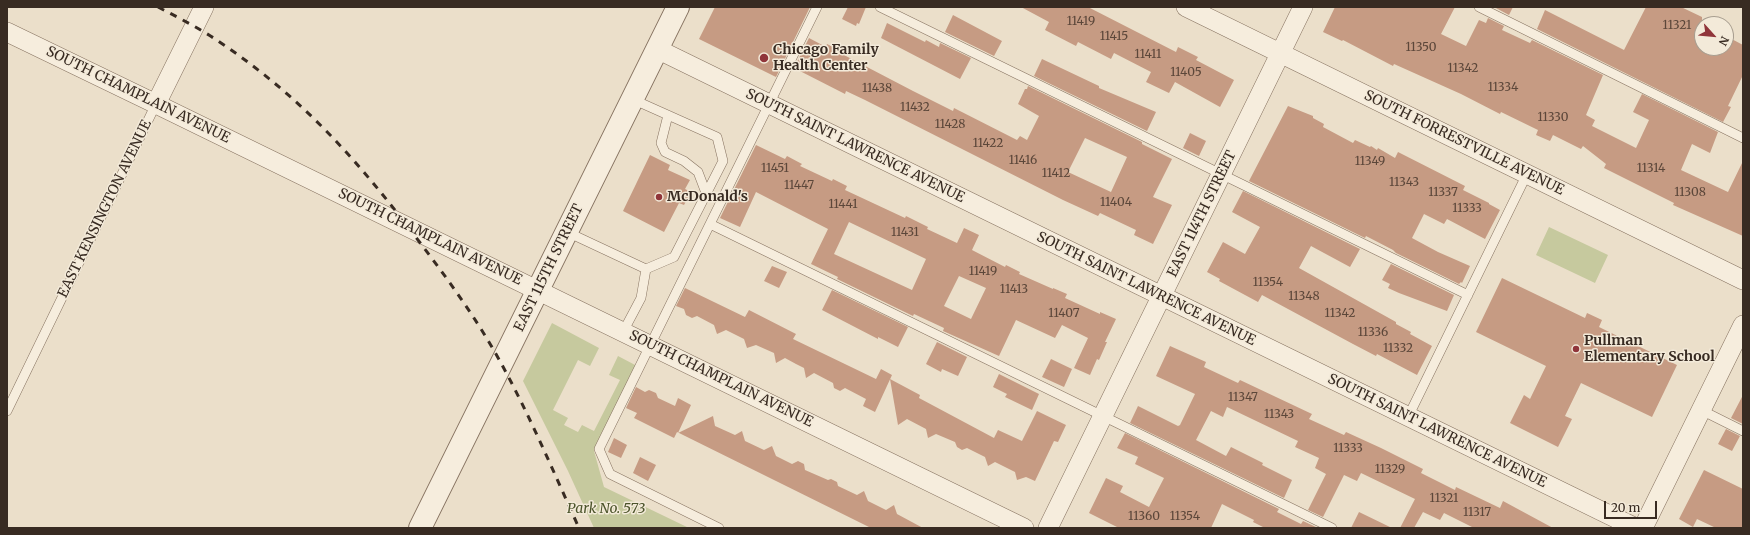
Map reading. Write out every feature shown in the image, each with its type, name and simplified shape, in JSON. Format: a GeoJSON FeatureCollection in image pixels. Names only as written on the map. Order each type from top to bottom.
{"type":"FeatureCollection","features":[{"type":"Feature","properties":{"kind":"street","name":"EAST KENSINGTON AVENUE"},"geometry":{"type":"LineString","coordinates":[[156,104],[204,7]]}},
{"type":"Feature","properties":{"kind":"street","name":"EAST 115TH STREET"},"geometry":{"type":"LineString","coordinates":[[420,528],[678,7]]}},
{"type":"Feature","properties":{"kind":"street","name":"SOUTH FORRESTVILLE AVENUE"},"geometry":{"type":"LineString","coordinates":[[1186,7],[1743,280]]}},
{"type":"Feature","properties":{"kind":"street","name":"EAST 114TH STREET"},"geometry":{"type":"LineString","coordinates":[[1048,528],[1303,7]]}},
{"type":"Feature","properties":{"kind":"street","name":"SOUTH CHAMPLAIN AVENUE"},"geometry":{"type":"LineString","coordinates":[[7,32],[1024,528]]}},
{"type":"Feature","properties":{"kind":"street","name":"SOUTH SAINT LAWRENCE AVENUE"},"geometry":{"type":"LineString","coordinates":[[657,49],[1636,528]]}},
{"type":"Feature","properties":{"kind":"street"},"geometry":{"type":"LineString","coordinates":[[1643,528],[1743,325]]}},
{"type":"Feature","properties":{"kind":"lane"},"geometry":{"type":"LineString","coordinates":[[719,528],[610,474],[599,450],[817,7]]}},
{"type":"Feature","properties":{"kind":"lane"},"geometry":{"type":"LineString","coordinates":[[880,7],[1468,294]]}},
{"type":"Feature","properties":{"kind":"lane"},"geometry":{"type":"LineString","coordinates":[[1479,7],[1743,138]]}},
{"type":"Feature","properties":{"kind":"lane"},"geometry":{"type":"LineString","coordinates":[[567,232],[646,269],[674,257],[723,161],[717,137],[632,99]]}},
{"type":"Feature","properties":{"kind":"lane","name":"EAST KENSINGTON AVENUE"},"geometry":{"type":"LineString","coordinates":[[7,411],[156,104]]}},
{"type":"Feature","properties":{"kind":"lane"},"geometry":{"type":"LineString","coordinates":[[668,115],[662,143],[665,152],[684,161],[698,172],[706,193]]}},
{"type":"Feature","properties":{"kind":"lane"},"geometry":{"type":"LineString","coordinates":[[1408,416],[1527,174]]}},
{"type":"Feature","properties":{"kind":"lane"},"geometry":{"type":"LineString","coordinates":[[710,224],[1332,528]]}},
{"type":"Feature","properties":{"kind":"lane"},"geometry":{"type":"LineString","coordinates":[[624,332],[641,298],[646,269]]}},
{"type":"Feature","properties":{"kind":"lane"},"geometry":{"type":"LineString","coordinates":[[1701,410],[1743,430]]}},
{"type":"Feature","properties":{"kind":"green space"},"geometry":{"type":"Polygon","coordinates":[[[1549,227],[1608,255],[1595,283],[1536,255],[1549,227]]]}},
{"type":"Feature","properties":{"kind":"green space","name":"Park No. 573"},"geometry":{"type":"Polygon","coordinates":[[[552,323],[599,348],[590,366],[578,360],[553,410],[568,418],[564,425],[578,432],[582,425],[594,431],[620,380],[609,375],[618,356],[637,366],[594,451],[604,487],[689,528],[594,528],[568,471],[523,381],[552,323]]]}},
{"type":"Feature","properties":{"kind":"building","name":"Chicago Family Health Center"},"geometry":{"type":"Polygon","coordinates":[[[715,7],[810,7],[776,77],[699,39],[715,7]]]}},
{"type":"Feature","properties":{"kind":"building"},"geometry":{"type":"Polygon","coordinates":[[[848,7],[866,7],[859,24],[857,23],[856,26],[842,19],[848,7]]]}},
{"type":"Feature","properties":{"kind":"building"},"geometry":{"type":"Polygon","coordinates":[[[1021,7],[1088,7],[1176,52],[1178,47],[1198,57],[1196,60],[1234,80],[1220,107],[1175,82],[1169,93],[1146,82],[1151,72],[1114,53],[1111,59],[1078,42],[1076,46],[1045,30],[1049,22],[1021,7]]]}},
{"type":"Feature","properties":{"kind":"building"},"geometry":{"type":"Polygon","coordinates":[[[1335,7],[1455,7],[1441,34],[1466,46],[1479,20],[1486,23],[1488,18],[1504,26],[1502,30],[1530,43],[1532,40],[1603,75],[1586,115],[1595,120],[1592,126],[1636,148],[1649,120],[1633,112],[1642,94],[1718,132],[1710,153],[1692,144],[1681,170],[1728,192],[1743,161],[1743,236],[1673,205],[1674,203],[1604,168],[1606,164],[1583,146],[1581,149],[1553,135],[1550,141],[1536,135],[1538,130],[1501,112],[1500,114],[1461,94],[1394,64],[1393,66],[1343,40],[1342,41],[1323,32],[1335,7]]]}},
{"type":"Feature","properties":{"kind":"building"},"geometry":{"type":"Polygon","coordinates":[[[1494,7],[1513,7],[1509,15],[1494,7]]]}},
{"type":"Feature","properties":{"kind":"building"},"geometry":{"type":"Polygon","coordinates":[[[1646,7],[1681,7],[1700,16],[1694,16],[1694,56],[1734,56],[1734,40],[1743,45],[1743,75],[1728,106],[1731,107],[1723,122],[1537,29],[1545,10],[1624,50],[1646,7]]]}},
{"type":"Feature","properties":{"kind":"building"},"geometry":{"type":"Polygon","coordinates":[[[953,15],[1002,41],[994,56],[945,32],[953,15]]]}},
{"type":"Feature","properties":{"kind":"building"},"geometry":{"type":"Polygon","coordinates":[[[887,23],[925,42],[926,40],[939,47],[940,43],[971,58],[960,79],[881,38],[887,23]]]}},
{"type":"Feature","properties":{"kind":"building"},"geometry":{"type":"Polygon","coordinates":[[[809,38],[826,47],[827,44],[845,53],[844,55],[913,91],[953,111],[954,108],[1017,140],[1020,136],[1027,140],[1039,116],[1018,104],[1028,86],[1142,142],[1142,144],[1172,159],[1153,197],[1172,205],[1153,244],[1134,235],[1136,230],[1100,213],[1098,216],[1063,200],[865,100],[846,91],[845,94],[794,68],[809,38]],[[1085,138],[1068,172],[1111,192],[1127,157],[1085,138]]]}},
{"type":"Feature","properties":{"kind":"building"},"geometry":{"type":"Polygon","coordinates":[[[1042,59],[1099,86],[1099,88],[1156,112],[1147,131],[1034,76],[1042,59]]]}},
{"type":"Feature","properties":{"kind":"building"},"geometry":{"type":"Polygon","coordinates":[[[1288,106],[1313,116],[1313,118],[1324,124],[1323,127],[1353,143],[1355,140],[1377,150],[1378,148],[1395,158],[1398,152],[1465,186],[1463,190],[1500,210],[1485,239],[1447,219],[1444,224],[1424,214],[1412,238],[1438,252],[1470,266],[1462,283],[1461,282],[1459,284],[1396,253],[1366,236],[1365,238],[1249,181],[1288,106]]]}},
{"type":"Feature","properties":{"kind":"building"},"geometry":{"type":"Polygon","coordinates":[[[1190,133],[1206,141],[1199,156],[1183,148],[1190,133]]]}},
{"type":"Feature","properties":{"kind":"building"},"geometry":{"type":"Polygon","coordinates":[[[756,145],[785,159],[787,156],[802,164],[800,166],[832,181],[833,179],[847,186],[845,190],[905,218],[906,216],[928,227],[927,229],[957,243],[964,228],[979,235],[972,250],[1005,267],[1006,265],[1020,272],[1019,274],[1067,294],[1065,298],[1100,314],[1100,312],[1116,319],[1105,342],[1107,342],[1099,360],[1097,359],[1090,375],[1074,368],[1088,338],[1062,325],[1055,338],[1016,320],[999,356],[943,331],[944,328],[914,314],[913,316],[837,279],[838,277],[811,264],[828,229],[756,192],[740,227],[720,218],[756,145]],[[849,222],[834,254],[912,290],[926,259],[849,222]],[[959,276],[944,306],[971,319],[986,288],[959,276]]]}},
{"type":"Feature","properties":{"kind":"building","name":"McDonald's"},"geometry":{"type":"Polygon","coordinates":[[[650,155],[670,165],[668,170],[690,180],[685,189],[691,192],[684,205],[679,203],[664,232],[623,211],[650,155]]]}},
{"type":"Feature","properties":{"kind":"building"},"geometry":{"type":"Polygon","coordinates":[[[1243,191],[1360,249],[1350,267],[1311,246],[1299,268],[1396,322],[1396,324],[1411,332],[1410,334],[1432,346],[1417,375],[1377,354],[1376,356],[1262,295],[1258,302],[1219,281],[1220,279],[1207,272],[1223,242],[1245,254],[1260,227],[1232,212],[1243,191]]]}},
{"type":"Feature","properties":{"kind":"building"},"geometry":{"type":"Polygon","coordinates":[[[1391,264],[1454,295],[1447,311],[1388,288],[1390,284],[1382,280],[1391,264]]]}},
{"type":"Feature","properties":{"kind":"building"},"geometry":{"type":"Polygon","coordinates":[[[772,266],[787,272],[779,288],[764,281],[772,266]]]}},
{"type":"Feature","properties":{"kind":"building"},"geometry":{"type":"Polygon","coordinates":[[[1502,278],[1585,318],[1587,313],[1602,320],[1599,327],[1677,365],[1652,417],[1581,383],[1565,416],[1572,419],[1558,447],[1510,423],[1524,395],[1530,399],[1546,366],[1476,332],[1502,278]]]}},
{"type":"Feature","properties":{"kind":"building"},"geometry":{"type":"Polygon","coordinates":[[[685,288],[745,317],[749,310],[796,334],[793,339],[876,379],[881,369],[892,375],[875,412],[863,406],[866,399],[845,388],[840,391],[834,388],[833,383],[814,373],[806,378],[804,368],[785,358],[776,363],[774,353],[756,345],[747,348],[744,339],[726,330],[717,334],[714,325],[697,316],[692,318],[686,315],[684,309],[676,306],[685,288]]]}},
{"type":"Feature","properties":{"kind":"building"},"geometry":{"type":"Polygon","coordinates":[[[832,290],[908,327],[898,347],[878,337],[878,339],[822,310],[832,290]]]}},
{"type":"Feature","properties":{"kind":"building"},"geometry":{"type":"Polygon","coordinates":[[[937,342],[967,357],[958,376],[942,369],[941,372],[926,364],[937,342]]]}},
{"type":"Feature","properties":{"kind":"building"},"geometry":{"type":"Polygon","coordinates":[[[1170,346],[1206,362],[1204,367],[1238,383],[1240,380],[1312,414],[1309,419],[1344,435],[1346,432],[1423,469],[1421,473],[1455,490],[1456,487],[1500,508],[1503,501],[1553,528],[1474,528],[1444,513],[1440,520],[1423,512],[1414,528],[1400,528],[1415,499],[1361,473],[1357,481],[1344,475],[1323,517],[1308,510],[1326,474],[1315,468],[1319,458],[1295,447],[1298,441],[1227,407],[1223,417],[1211,411],[1196,440],[1226,456],[1231,447],[1292,480],[1284,498],[1130,423],[1138,406],[1178,426],[1180,425],[1195,394],[1156,376],[1170,346]]]}},
{"type":"Feature","properties":{"kind":"building"},"geometry":{"type":"Polygon","coordinates":[[[1051,359],[1072,369],[1064,387],[1042,377],[1051,359]]]}},
{"type":"Feature","properties":{"kind":"building"},"geometry":{"type":"Polygon","coordinates":[[[999,374],[1039,394],[1032,410],[1005,397],[1007,394],[993,387],[999,374]]]}},
{"type":"Feature","properties":{"kind":"building"},"geometry":{"type":"Polygon","coordinates":[[[890,379],[920,395],[919,398],[994,438],[998,430],[1022,441],[1037,411],[1066,425],[1058,442],[1054,441],[1035,481],[1026,477],[1017,480],[1015,472],[995,462],[988,466],[985,457],[967,448],[962,450],[957,447],[955,442],[936,434],[928,438],[926,429],[907,419],[898,425],[890,379]]]}},
{"type":"Feature","properties":{"kind":"building"},"geometry":{"type":"Polygon","coordinates":[[[636,387],[645,392],[649,390],[656,393],[658,398],[675,406],[678,398],[691,405],[678,433],[677,432],[674,438],[634,418],[637,413],[626,408],[636,387]]]}},
{"type":"Feature","properties":{"kind":"building"},"geometry":{"type":"Polygon","coordinates":[[[1743,395],[1743,424],[1731,418],[1743,395]]]}},
{"type":"Feature","properties":{"kind":"building"},"geometry":{"type":"Polygon","coordinates":[[[713,416],[715,426],[735,435],[742,431],[745,441],[764,450],[772,446],[776,456],[792,464],[798,461],[804,464],[805,470],[828,480],[831,479],[837,482],[838,486],[857,495],[864,491],[868,501],[886,510],[894,505],[897,514],[923,528],[871,528],[679,433],[713,416]]]}},
{"type":"Feature","properties":{"kind":"building"},"geometry":{"type":"Polygon","coordinates":[[[1726,429],[1740,436],[1732,451],[1718,444],[1726,429]]]}},
{"type":"Feature","properties":{"kind":"building"},"geometry":{"type":"Polygon","coordinates":[[[1125,433],[1279,509],[1277,512],[1301,524],[1303,521],[1318,528],[1265,528],[1253,522],[1254,520],[1222,504],[1211,528],[1119,528],[1089,513],[1106,478],[1123,486],[1120,492],[1149,507],[1164,478],[1135,464],[1138,457],[1117,448],[1125,433]]]}},
{"type":"Feature","properties":{"kind":"building"},"geometry":{"type":"Polygon","coordinates":[[[614,438],[627,445],[621,458],[608,452],[614,438]]]}},
{"type":"Feature","properties":{"kind":"building"},"geometry":{"type":"Polygon","coordinates":[[[640,457],[656,465],[648,481],[633,473],[640,457]]]}},
{"type":"Feature","properties":{"kind":"building"},"geometry":{"type":"Polygon","coordinates":[[[1704,470],[1743,489],[1743,528],[1716,528],[1697,519],[1693,527],[1679,519],[1704,470]]]}},
{"type":"Feature","properties":{"kind":"building"},"geometry":{"type":"Polygon","coordinates":[[[1359,512],[1392,528],[1351,528],[1359,512]]]}},
{"type":"Feature","properties":{"kind":"railway"},"geometry":{"type":"LineString","coordinates":[[158,7],[213,38],[251,64],[279,87],[330,134],[399,215],[463,302],[492,347],[532,424],[579,528]]}},
{"type":"Feature","properties":{"kind":"place","name":"Chicago Family Health Center"},"geometry":{"type":"Point","coordinates":[764,58]}},
{"type":"Feature","properties":{"kind":"place","name":"McDonald's"},"geometry":{"type":"Point","coordinates":[659,197]}},
{"type":"Feature","properties":{"kind":"place","name":"Pullman Elementary School"},"geometry":{"type":"Point","coordinates":[1576,349]}}]}
